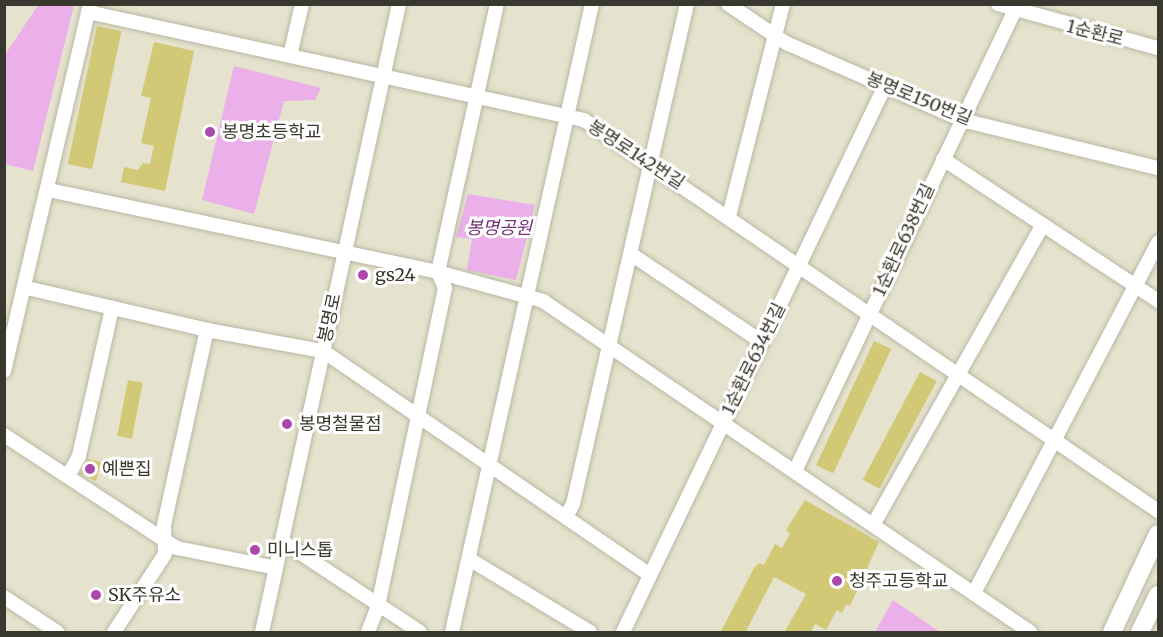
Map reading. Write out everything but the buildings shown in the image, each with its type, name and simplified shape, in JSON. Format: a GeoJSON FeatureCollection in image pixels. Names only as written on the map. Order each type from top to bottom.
{"type":"FeatureCollection","features":[{"type":"Feature","properties":{"kind":"main road"},"geometry":{"type":"LineString","coordinates":[[1112,633],[1158,534]]}},
{"type":"Feature","properties":{"kind":"main road"},"geometry":{"type":"LineString","coordinates":[[1140,633],[1158,595]]}},
{"type":"Feature","properties":{"kind":"street"},"geometry":{"type":"LineString","coordinates":[[290,56],[302,4]]}},
{"type":"Feature","properties":{"kind":"street","name":"봉명로"},"geometry":{"type":"LineString","coordinates":[[262,633],[399,4]]}},
{"type":"Feature","properties":{"kind":"street"},"geometry":{"type":"LineString","coordinates":[[368,633],[378,606],[445,288],[438,272],[497,4]]}},
{"type":"Feature","properties":{"kind":"street"},"geometry":{"type":"LineString","coordinates":[[452,633],[525,296],[568,118],[592,4]]}},
{"type":"Feature","properties":{"kind":"street"},"geometry":{"type":"LineString","coordinates":[[566,517],[573,504],[632,254],[687,4]]}},
{"type":"Feature","properties":{"kind":"street","name":"봉명로150번길"},"geometry":{"type":"LineString","coordinates":[[728,4],[773,36],[962,120],[1158,168]]}},
{"type":"Feature","properties":{"kind":"street"},"geometry":{"type":"LineString","coordinates":[[729,216],[783,4]]}},
{"type":"Feature","properties":{"kind":"street","name":"1순환로"},"geometry":{"type":"LineString","coordinates":[[998,4],[1158,48]]}},
{"type":"Feature","properties":{"kind":"street"},"geometry":{"type":"LineString","coordinates":[[4,371],[27,288],[89,8]]}},
{"type":"Feature","properties":{"kind":"street","name":"봉명로142번길"},"geometry":{"type":"LineString","coordinates":[[89,8],[290,56],[584,120],[800,263],[1158,511]]}},
{"type":"Feature","properties":{"kind":"street","name":"1순환로638번길"},"geometry":{"type":"LineString","coordinates":[[795,471],[1014,10]]}},
{"type":"Feature","properties":{"kind":"street","name":"1순환로634번길"},"geometry":{"type":"LineString","coordinates":[[623,633],[885,86]]}},
{"type":"Feature","properties":{"kind":"street"},"geometry":{"type":"LineString","coordinates":[[943,159],[1158,302]]}},
{"type":"Feature","properties":{"kind":"street"},"geometry":{"type":"LineString","coordinates":[[49,190],[438,272],[543,301],[724,422],[1030,633]]}},
{"type":"Feature","properties":{"kind":"street"},"geometry":{"type":"LineString","coordinates":[[873,525],[1043,225]]}},
{"type":"Feature","properties":{"kind":"street"},"geometry":{"type":"LineString","coordinates":[[974,594],[1158,242]]}},
{"type":"Feature","properties":{"kind":"street"},"geometry":{"type":"LineString","coordinates":[[632,254],[762,342]]}},
{"type":"Feature","properties":{"kind":"street"},"geometry":{"type":"LineString","coordinates":[[27,288],[207,330],[323,351],[419,413],[650,575]]}},
{"type":"Feature","properties":{"kind":"street"},"geometry":{"type":"LineString","coordinates":[[68,476],[79,456],[112,308]]}},
{"type":"Feature","properties":{"kind":"street"},"geometry":{"type":"LineString","coordinates":[[114,633],[165,554],[164,538],[207,330]]}},
{"type":"Feature","properties":{"kind":"street"},"geometry":{"type":"LineString","coordinates":[[4,435],[177,548],[276,568]]}},
{"type":"Feature","properties":{"kind":"street"},"geometry":{"type":"LineString","coordinates":[[282,541],[420,633]]}},
{"type":"Feature","properties":{"kind":"street"},"geometry":{"type":"LineString","coordinates":[[469,559],[590,633]]}},
{"type":"Feature","properties":{"kind":"street"},"geometry":{"type":"LineString","coordinates":[[4,597],[57,633]]}},
{"type":"Feature","properties":{"kind":"green space"},"geometry":{"type":"Polygon","coordinates":[[[39,4],[74,5],[33,171],[5,164],[4,56],[39,4]]]}},
{"type":"Feature","properties":{"kind":"green space"},"geometry":{"type":"Polygon","coordinates":[[[234,66],[321,88],[315,100],[284,101],[254,214],[202,200],[234,66]]]}},
{"type":"Feature","properties":{"kind":"green space","name":"봉명공원"},"geometry":{"type":"Polygon","coordinates":[[[468,194],[535,205],[516,280],[467,270],[472,239],[456,237],[468,194]]]}},
{"type":"Feature","properties":{"kind":"green space"},"geometry":{"type":"Polygon","coordinates":[[[893,600],[940,632],[875,632],[893,600]]]}},
{"type":"Feature","properties":{"kind":"place","name":"봉명초등학교"},"geometry":{"type":"Point","coordinates":[210,132]}},
{"type":"Feature","properties":{"kind":"place","name":"gs24"},"geometry":{"type":"Point","coordinates":[363,275]}},
{"type":"Feature","properties":{"kind":"place","name":"봉명철물점"},"geometry":{"type":"Point","coordinates":[287,424]}},
{"type":"Feature","properties":{"kind":"place","name":"예쁜집"},"geometry":{"type":"Point","coordinates":[90,469]}},
{"type":"Feature","properties":{"kind":"place","name":"미니스톱"},"geometry":{"type":"Point","coordinates":[255,550]}},
{"type":"Feature","properties":{"kind":"place","name":"청주고등학교"},"geometry":{"type":"Point","coordinates":[837,581]}},
{"type":"Feature","properties":{"kind":"place","name":"SK주유소"},"geometry":{"type":"Point","coordinates":[96,595]}}]}
